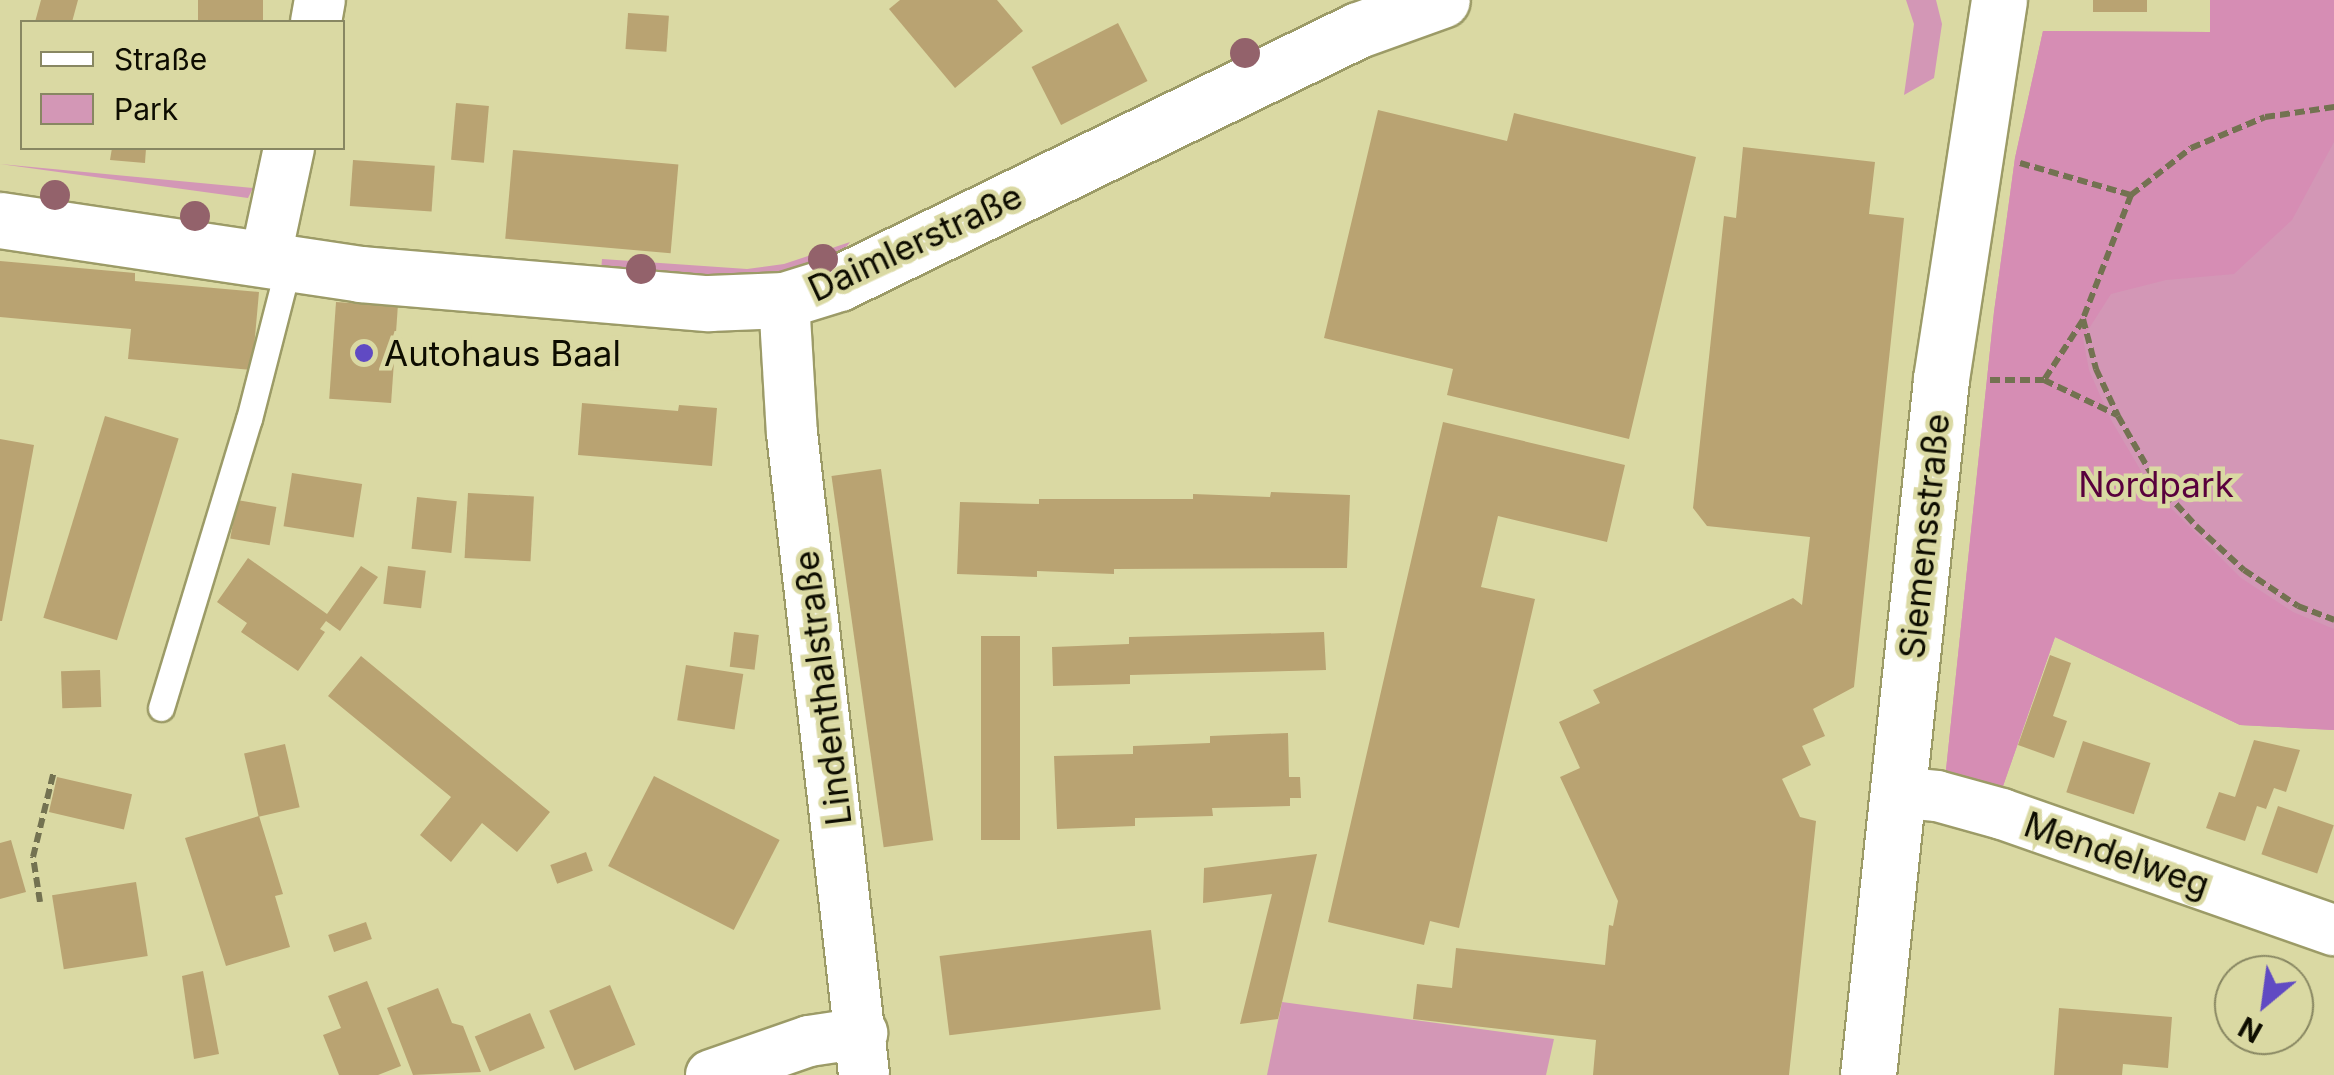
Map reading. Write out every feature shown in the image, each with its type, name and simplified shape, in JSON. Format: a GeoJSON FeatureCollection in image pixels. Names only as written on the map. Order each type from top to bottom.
{"type":"FeatureCollection","features":[{"type":"Feature","properties":{"kind":"street","name":"Daimlerstraße"},"geometry":{"type":"LineString","coordinates":[[0,220],[360,274],[709,303],[784,300],[863,272],[1388,8],[1442,0]]}},
{"type":"Feature","properties":{"kind":"street","name":"Siemensstraße"},"geometry":{"type":"LineString","coordinates":[[1868,1075],[1941,379],[1999,0]]}},
{"type":"Feature","properties":{"kind":"street"},"geometry":{"type":"LineString","coordinates":[[277,262],[290,150]]}},
{"type":"Feature","properties":{"kind":"street","name":"Lindenthalstraße"},"geometry":{"type":"LineString","coordinates":[[784,300],[792,433],[863,1054]]}},
{"type":"Feature","properties":{"kind":"street","name":"Mendelweg"},"geometry":{"type":"LineString","coordinates":[[1896,792],[1937,796],[2002,814],[2334,930]]}},
{"type":"Feature","properties":{"kind":"street"},"geometry":{"type":"LineString","coordinates":[[710,1075],[809,1041],[863,1054]]}},
{"type":"Feature","properties":{"kind":"lane"},"geometry":{"type":"LineString","coordinates":[[161,708],[249,419],[277,262]]}},
{"type":"Feature","properties":{"kind":"path"},"geometry":{"type":"LineString","coordinates":[[2118,416],[2044,380],[2084,319],[2131,196],[2191,148],[2265,117],[2334,107]]}},
{"type":"Feature","properties":{"kind":"path"},"geometry":{"type":"LineString","coordinates":[[1976,148],[2131,196]]}},
{"type":"Feature","properties":{"kind":"path"},"geometry":{"type":"LineString","coordinates":[[2084,319],[2096,369],[2156,482],[2244,570],[2298,606],[2334,620]]}},
{"type":"Feature","properties":{"kind":"path"},"geometry":{"type":"LineString","coordinates":[[40,902],[33,857],[54,770]]}},
{"type":"Feature","properties":{"kind":"green space"},"geometry":{"type":"Polygon","coordinates":[[[1906,0],[1936,0],[1942,24],[1934,78],[1904,95],[1914,24],[1906,0]]]}},
{"type":"Feature","properties":{"kind":"green space","name":"Nordpark"},"geometry":{"type":"Polygon","coordinates":[[[2210,0],[2334,0],[2334,730],[2240,725],[2055,637],[2002,789],[1946,770],[1994,312],[2015,158],[2043,31],[2210,32],[2210,0]]]}},
{"type":"Feature","properties":{"kind":"green space"},"geometry":{"type":"Polygon","coordinates":[[[0,164],[253,188],[248,198],[0,164]]]}},
{"type":"Feature","properties":{"kind":"green space"},"geometry":{"type":"Polygon","coordinates":[[[850,242],[837,259],[747,281],[601,271],[602,259],[747,269],[784,264],[850,242]]]}},
{"type":"Feature","properties":{"kind":"green space"},"geometry":{"type":"Polygon","coordinates":[[[1282,1002],[1554,1039],[1546,1075],[1267,1075],[1282,1002]]]}},
{"type":"Feature","properties":{"kind":"shaded area","name":"Nordpark"},"geometry":{"type":"Polygon","coordinates":[[[2210,0],[2334,0],[2334,142],[2292,220],[2234,274],[2166,280],[2111,294],[2083,338],[2089,370],[2110,418],[2151,488],[2241,578],[2293,612],[2334,629],[2334,730],[2240,725],[2055,637],[2002,789],[1946,770],[1994,312],[2015,158],[2043,31],[2210,32],[2210,0]]]}},
{"type":"Feature","properties":{"kind":"building"},"geometry":{"type":"Polygon","coordinates":[[[41,0],[78,0],[73,20],[36,20],[41,0]]]}},
{"type":"Feature","properties":{"kind":"building"},"geometry":{"type":"Polygon","coordinates":[[[198,0],[263,0],[263,20],[198,20],[198,0]]]}},
{"type":"Feature","properties":{"kind":"building"},"geometry":{"type":"Polygon","coordinates":[[[900,0],[997,0],[1023,31],[955,88],[889,9],[900,0]]]}},
{"type":"Feature","properties":{"kind":"building"},"geometry":{"type":"Polygon","coordinates":[[[2093,0],[2147,0],[2147,12],[2093,12],[2093,0]]]}},
{"type":"Feature","properties":{"kind":"building"},"geometry":{"type":"Polygon","coordinates":[[[628,13],[669,16],[666,52],[625,49],[628,13]]]}},
{"type":"Feature","properties":{"kind":"building"},"geometry":{"type":"Polygon","coordinates":[[[1118,23],[1148,81],[1061,125],[1032,67],[1118,23]]]}},
{"type":"Feature","properties":{"kind":"building"},"geometry":{"type":"Polygon","coordinates":[[[456,103],[489,106],[484,163],[451,160],[456,103]]]}},
{"type":"Feature","properties":{"kind":"building"},"geometry":{"type":"Polygon","coordinates":[[[1378,110],[1507,141],[1514,113],[1696,157],[1629,439],[1447,395],[1453,369],[1324,338],[1378,110]]]}},
{"type":"Feature","properties":{"kind":"building"},"geometry":{"type":"Polygon","coordinates":[[[1743,147],[1875,162],[1869,214],[1904,218],[1854,687],[1813,709],[1825,736],[1802,746],[1811,765],[1782,779],[1800,817],[1816,821],[1789,1075],[1593,1075],[1596,1040],[1413,1019],[1417,984],[1452,988],[1456,948],[1605,965],[1609,925],[1613,926],[1618,901],[1560,777],[1580,768],[1559,722],[1600,703],[1593,690],[1793,598],[1802,605],[1810,537],[1707,526],[1693,508],[1724,216],[1736,218],[1743,147]]]}},
{"type":"Feature","properties":{"kind":"building"},"geometry":{"type":"Polygon","coordinates":[[[112,150],[146,150],[145,163],[110,160],[112,150]]]}},
{"type":"Feature","properties":{"kind":"building"},"geometry":{"type":"Polygon","coordinates":[[[513,150],[678,164],[671,253],[505,239],[513,150]]]}},
{"type":"Feature","properties":{"kind":"building"},"geometry":{"type":"Polygon","coordinates":[[[353,160],[435,166],[432,212],[350,206],[353,160]]]}},
{"type":"Feature","properties":{"kind":"building"},"geometry":{"type":"Polygon","coordinates":[[[0,261],[135,273],[135,281],[259,292],[252,370],[128,359],[131,329],[0,317],[0,261]]]}},
{"type":"Feature","properties":{"kind":"building","name":"Autohaus Baal"},"geometry":{"type":"Polygon","coordinates":[[[336,302],[398,306],[391,403],[329,399],[336,302]]]}},
{"type":"Feature","properties":{"kind":"building"},"geometry":{"type":"Polygon","coordinates":[[[582,403],[678,411],[679,405],[717,408],[712,466],[578,455],[582,403]]]}},
{"type":"Feature","properties":{"kind":"building"},"geometry":{"type":"Polygon","coordinates":[[[105,416],[179,439],[117,640],[43,618],[105,416]]]}},
{"type":"Feature","properties":{"kind":"building"},"geometry":{"type":"Polygon","coordinates":[[[1443,422],[1625,465],[1607,542],[1498,516],[1481,587],[1535,599],[1459,928],[1430,921],[1424,945],[1328,922],[1443,422]]]}},
{"type":"Feature","properties":{"kind":"building"},"geometry":{"type":"Polygon","coordinates":[[[0,439],[34,445],[2,621],[0,621],[0,439]]]}},
{"type":"Feature","properties":{"kind":"building"},"geometry":{"type":"Polygon","coordinates":[[[881,469],[933,840],[884,847],[831,476],[881,469]]]}},
{"type":"Feature","properties":{"kind":"building"},"geometry":{"type":"Polygon","coordinates":[[[292,473],[362,484],[354,537],[284,526],[292,473]]]}},
{"type":"Feature","properties":{"kind":"building"},"geometry":{"type":"Polygon","coordinates":[[[1271,492],[1350,495],[1347,568],[1114,569],[1114,574],[1037,571],[1037,577],[957,574],[960,502],[1039,504],[1039,499],[1193,499],[1193,494],[1270,497],[1271,492]]]}},
{"type":"Feature","properties":{"kind":"building"},"geometry":{"type":"Polygon","coordinates":[[[468,493],[534,496],[531,561],[465,558],[468,493]]]}},
{"type":"Feature","properties":{"kind":"building"},"geometry":{"type":"Polygon","coordinates":[[[417,497],[457,501],[451,553],[412,549],[417,497]]]}},
{"type":"Feature","properties":{"kind":"building"},"geometry":{"type":"Polygon","coordinates":[[[237,500],[276,507],[270,545],[230,538],[237,500]]]}},
{"type":"Feature","properties":{"kind":"building"},"geometry":{"type":"Polygon","coordinates":[[[248,558],[327,614],[361,566],[378,577],[340,631],[326,621],[320,629],[325,632],[298,671],[241,632],[247,623],[217,602],[248,558]]]}},
{"type":"Feature","properties":{"kind":"building"},"geometry":{"type":"Polygon","coordinates":[[[388,566],[426,571],[421,608],[383,604],[388,566]]]}},
{"type":"Feature","properties":{"kind":"building"},"geometry":{"type":"Polygon","coordinates":[[[734,632],[759,635],[755,670],[730,667],[734,632]]]}},
{"type":"Feature","properties":{"kind":"building"},"geometry":{"type":"Polygon","coordinates":[[[1324,632],[1326,670],[1130,675],[1130,684],[1053,686],[1052,647],[1129,644],[1129,637],[1324,632]]]}},
{"type":"Feature","properties":{"kind":"building"},"geometry":{"type":"Polygon","coordinates":[[[981,636],[1020,636],[1020,840],[981,840],[981,636]]]}},
{"type":"Feature","properties":{"kind":"building"},"geometry":{"type":"Polygon","coordinates":[[[2050,655],[2071,663],[2053,716],[2067,721],[2054,758],[2018,745],[2050,655]]]}},
{"type":"Feature","properties":{"kind":"building"},"geometry":{"type":"Polygon","coordinates":[[[361,656],[550,812],[517,852],[482,823],[451,862],[420,835],[451,797],[328,696],[361,656]]]}},
{"type":"Feature","properties":{"kind":"building"},"geometry":{"type":"Polygon","coordinates":[[[686,665],[743,674],[735,729],[677,720],[686,665]]]}},
{"type":"Feature","properties":{"kind":"building"},"geometry":{"type":"Polygon","coordinates":[[[100,670],[101,707],[62,708],[61,671],[100,670]]]}},
{"type":"Feature","properties":{"kind":"building"},"geometry":{"type":"Polygon","coordinates":[[[1288,733],[1289,777],[1300,777],[1301,798],[1290,798],[1290,806],[1212,808],[1213,816],[1135,818],[1135,826],[1057,829],[1054,756],[1133,754],[1133,746],[1210,743],[1210,736],[1288,733]]]}},
{"type":"Feature","properties":{"kind":"building"},"geometry":{"type":"Polygon","coordinates":[[[2254,740],[2300,750],[2286,792],[2274,788],[2266,809],[2257,806],[2245,841],[2206,828],[2219,792],[2235,797],[2254,740]]]}},
{"type":"Feature","properties":{"kind":"building"},"geometry":{"type":"Polygon","coordinates":[[[2083,741],[2151,763],[2134,814],[2066,792],[2083,741]]]}},
{"type":"Feature","properties":{"kind":"building"},"geometry":{"type":"Polygon","coordinates":[[[285,744],[300,807],[259,817],[244,753],[285,744]]]}},
{"type":"Feature","properties":{"kind":"building"},"geometry":{"type":"Polygon","coordinates":[[[654,776],[780,840],[734,930],[608,866],[654,776]]]}},
{"type":"Feature","properties":{"kind":"building"},"geometry":{"type":"Polygon","coordinates":[[[57,777],[132,794],[124,829],[49,812],[57,777]]]}},
{"type":"Feature","properties":{"kind":"building"},"geometry":{"type":"Polygon","coordinates":[[[2278,806],[2334,825],[2317,873],[2261,854],[2278,806]]]}},
{"type":"Feature","properties":{"kind":"building"},"geometry":{"type":"Polygon","coordinates":[[[259,816],[283,894],[275,896],[290,947],[226,966],[185,838],[259,816]]]}},
{"type":"Feature","properties":{"kind":"building"},"geometry":{"type":"Polygon","coordinates":[[[11,840],[26,892],[0,899],[0,843],[11,840]]]}},
{"type":"Feature","properties":{"kind":"building"},"geometry":{"type":"Polygon","coordinates":[[[586,852],[593,871],[557,884],[550,865],[586,852]]]}},
{"type":"Feature","properties":{"kind":"building"},"geometry":{"type":"Polygon","coordinates":[[[1317,854],[1278,1019],[1240,1024],[1272,894],[1203,903],[1204,868],[1317,854]]]}},
{"type":"Feature","properties":{"kind":"building"},"geometry":{"type":"Polygon","coordinates":[[[136,882],[148,956],[64,969],[52,895],[136,882]]]}},
{"type":"Feature","properties":{"kind":"building"},"geometry":{"type":"Polygon","coordinates":[[[366,922],[372,939],[334,952],[328,935],[366,922]]]}},
{"type":"Feature","properties":{"kind":"building"},"geometry":{"type":"Polygon","coordinates":[[[1151,930],[1161,1009],[949,1035],[940,956],[1151,930]]]}},
{"type":"Feature","properties":{"kind":"building"},"geometry":{"type":"Polygon","coordinates":[[[203,971],[219,1054],[194,1059],[182,976],[203,971]]]}},
{"type":"Feature","properties":{"kind":"building"},"geometry":{"type":"Polygon","coordinates":[[[367,981],[401,1066],[378,1075],[339,1075],[323,1035],[341,1028],[328,996],[367,981]]]}},
{"type":"Feature","properties":{"kind":"building"},"geometry":{"type":"Polygon","coordinates":[[[610,985],[635,1045],[575,1071],[549,1011],[610,985]]]}},
{"type":"Feature","properties":{"kind":"building"},"geometry":{"type":"Polygon","coordinates":[[[438,988],[452,1023],[463,1026],[481,1072],[413,1075],[387,1008],[438,988]]]}},
{"type":"Feature","properties":{"kind":"building"},"geometry":{"type":"Polygon","coordinates":[[[2059,1008],[2172,1017],[2168,1068],[2123,1064],[2122,1075],[2054,1075],[2059,1008]]]}},
{"type":"Feature","properties":{"kind":"building"},"geometry":{"type":"Polygon","coordinates":[[[530,1013],[545,1048],[490,1071],[475,1036],[530,1013]]]}},
{"type":"Feature","properties":{"kind":"place","name":"Autohaus Baal"},"geometry":{"type":"Point","coordinates":[364,353]}}]}
